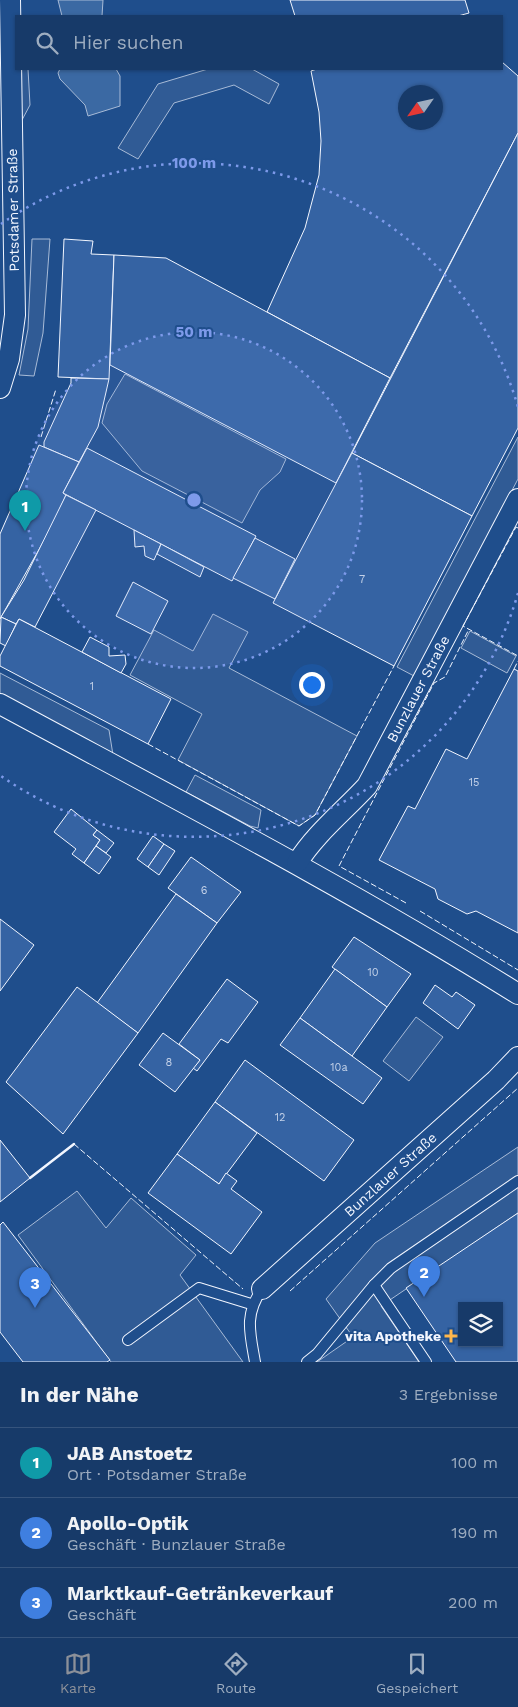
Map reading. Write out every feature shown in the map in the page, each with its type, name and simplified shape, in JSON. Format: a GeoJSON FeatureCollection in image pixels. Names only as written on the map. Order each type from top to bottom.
{"type":"FeatureCollection","features":[{"type":"Feature","properties":{"kind":"street","name":"Potsdamer Straße"},"geometry":{"type":"LineString","coordinates":[[0,388],[9,359],[15,315],[10,0]]}},
{"type":"Feature","properties":{"kind":"street","name":"Bunzlauer Straße"},"geometry":{"type":"LineString","coordinates":[[297,863],[314,837],[367,786],[518,499]]}},
{"type":"Feature","properties":{"kind":"street"},"geometry":{"type":"LineString","coordinates":[[0,704],[297,863],[419,933],[518,994]]}},
{"type":"Feature","properties":{"kind":"street","name":"Bunzlauer Straße"},"geometry":{"type":"LineString","coordinates":[[257,1297],[496,1080],[518,1057]]}},
{"type":"Feature","properties":{"kind":"lane"},"geometry":{"type":"LineString","coordinates":[[307,1362],[322,1348],[374,1285],[391,1268],[518,1181]]}},
{"type":"Feature","properties":{"kind":"lane"},"geometry":{"type":"LineString","coordinates":[[374,1285],[426,1362]]}},
{"type":"Feature","properties":{"kind":"lane"},"geometry":{"type":"LineString","coordinates":[[128,1340],[199,1288],[257,1297],[250,1325],[255,1362]]}},
{"type":"Feature","properties":{"kind":"shaded area"},"geometry":{"type":"Polygon","coordinates":[[[58,0],[103,0],[102,15],[62,15],[58,0]]]}},
{"type":"Feature","properties":{"kind":"shaded area"},"geometry":{"type":"Polygon","coordinates":[[[20,70],[28,70],[30,105],[22,120],[20,70]]]}},
{"type":"Feature","properties":{"kind":"shaded area"},"geometry":{"type":"Polygon","coordinates":[[[60,70],[117,70],[120,76],[120,106],[88,116],[85,105],[60,79],[58,73],[60,70]]]}},
{"type":"Feature","properties":{"kind":"shaded area"},"geometry":{"type":"Polygon","coordinates":[[[205,70],[254,70],[279,84],[269,104],[234,85],[174,103],[138,159],[118,148],[158,84],[205,70]]]}},
{"type":"Feature","properties":{"kind":"shaded area"},"geometry":{"type":"Polygon","coordinates":[[[32,239],[50,239],[43,333],[34,376],[19,375],[28,329],[32,239]]]}},
{"type":"Feature","properties":{"kind":"shaded area"},"geometry":{"type":"Polygon","coordinates":[[[125,374],[286,459],[280,472],[260,490],[242,523],[142,471],[102,423],[107,404],[125,374]]]}},
{"type":"Feature","properties":{"kind":"shaded area"},"geometry":{"type":"Polygon","coordinates":[[[518,437],[518,479],[414,676],[397,667],[518,437]]]}},
{"type":"Feature","properties":{"kind":"shaded area"},"geometry":{"type":"Polygon","coordinates":[[[213,614],[248,632],[229,668],[357,736],[315,815],[299,826],[178,760],[202,714],[130,675],[154,630],[193,651],[213,614]]]}},
{"type":"Feature","properties":{"kind":"shaded area"},"geometry":{"type":"Polygon","coordinates":[[[470,631],[516,656],[507,673],[461,648],[470,631]]]}},
{"type":"Feature","properties":{"kind":"shaded area"},"geometry":{"type":"Polygon","coordinates":[[[0,673],[109,730],[113,755],[0,694],[0,673]]]}},
{"type":"Feature","properties":{"kind":"shaded area"},"geometry":{"type":"Polygon","coordinates":[[[195,775],[261,810],[258,828],[250,826],[186,792],[195,775]]]}},
{"type":"Feature","properties":{"kind":"shaded area"},"geometry":{"type":"Polygon","coordinates":[[[416,1017],[443,1037],[409,1081],[383,1061],[416,1017]]]}},
{"type":"Feature","properties":{"kind":"shaded area"},"geometry":{"type":"Polygon","coordinates":[[[518,1147],[518,1213],[381,1306],[419,1362],[317,1362],[353,1337],[326,1299],[375,1243],[518,1147]]]}},
{"type":"Feature","properties":{"kind":"shaded area"},"geometry":{"type":"Polygon","coordinates":[[[77,1191],[106,1228],[131,1198],[196,1255],[180,1275],[243,1362],[111,1362],[18,1235],[77,1191]]]}},
{"type":"Feature","properties":{"kind":"building"},"geometry":{"type":"Polygon","coordinates":[[[290,0],[465,0],[469,13],[462,15],[295,15],[290,0]]]}},
{"type":"Feature","properties":{"kind":"building"},"geometry":{"type":"Polygon","coordinates":[[[503,63],[518,76],[518,133],[390,378],[267,312],[305,228],[319,175],[321,141],[319,112],[311,71],[314,70],[503,70],[503,63]]]}},
{"type":"Feature","properties":{"kind":"building"},"geometry":{"type":"Polygon","coordinates":[[[518,133],[518,428],[472,516],[352,453],[518,133]]]}},
{"type":"Feature","properties":{"kind":"building"},"geometry":{"type":"Polygon","coordinates":[[[64,239],[93,241],[91,254],[114,255],[109,379],[58,377],[64,239]]]}},
{"type":"Feature","properties":{"kind":"building"},"geometry":{"type":"Polygon","coordinates":[[[114,255],[166,258],[390,378],[336,483],[110,365],[114,255]]]}},
{"type":"Feature","properties":{"kind":"building"},"geometry":{"type":"Polygon","coordinates":[[[71,378],[109,379],[98,427],[79,462],[44,447],[44,442],[71,383],[71,378]]]}},
{"type":"Feature","properties":{"kind":"building"},"geometry":{"type":"Polygon","coordinates":[[[39,445],[79,462],[63,493],[66,495],[51,528],[0,619],[0,534],[39,445]]]}},
{"type":"Feature","properties":{"kind":"building"},"geometry":{"type":"Polygon","coordinates":[[[87,448],[256,536],[232,581],[63,493],[87,448]]]}},
{"type":"Feature","properties":{"kind":"building"},"geometry":{"type":"Polygon","coordinates":[[[352,453],[472,516],[394,666],[273,603],[352,453]]]}},
{"type":"Feature","properties":{"kind":"building"},"geometry":{"type":"Polygon","coordinates":[[[66,495],[96,510],[35,627],[19,619],[16,624],[1,617],[24,580],[66,495]]]}},
{"type":"Feature","properties":{"kind":"building"},"geometry":{"type":"Polygon","coordinates":[[[134,530],[161,544],[154,560],[145,556],[144,546],[135,547],[134,530]]]}},
{"type":"Feature","properties":{"kind":"building"},"geometry":{"type":"Polygon","coordinates":[[[255,538],[295,559],[275,599],[233,578],[255,538]]]}},
{"type":"Feature","properties":{"kind":"building"},"geometry":{"type":"Polygon","coordinates":[[[161,544],[204,567],[200,577],[157,554],[161,544]]]}},
{"type":"Feature","properties":{"kind":"building"},"geometry":{"type":"Polygon","coordinates":[[[133,582],[168,601],[151,634],[116,616],[133,582]]]}},
{"type":"Feature","properties":{"kind":"building"},"geometry":{"type":"Polygon","coordinates":[[[1,617],[16,624],[6,646],[0,643],[1,617]]]}},
{"type":"Feature","properties":{"kind":"building"},"geometry":{"type":"Polygon","coordinates":[[[19,619],[171,699],[148,744],[0,666],[0,656],[19,619]]]}},
{"type":"Feature","properties":{"kind":"building"},"geometry":{"type":"Polygon","coordinates":[[[90,637],[109,647],[109,656],[125,655],[126,664],[121,673],[82,652],[90,637]]]}},
{"type":"Feature","properties":{"kind":"building"},"geometry":{"type":"Polygon","coordinates":[[[514,669],[518,671],[518,933],[476,911],[467,914],[438,899],[435,889],[379,860],[408,806],[415,809],[446,749],[467,759],[514,669]]]}},
{"type":"Feature","properties":{"kind":"building"},"geometry":{"type":"Polygon","coordinates":[[[71,809],[97,830],[93,835],[100,840],[84,863],[72,854],[76,849],[54,832],[71,809]]]}},
{"type":"Feature","properties":{"kind":"building"},"geometry":{"type":"Polygon","coordinates":[[[97,830],[114,843],[106,853],[96,846],[100,840],[93,835],[97,830]]]}},
{"type":"Feature","properties":{"kind":"building"},"geometry":{"type":"Polygon","coordinates":[[[153,836],[164,844],[148,867],[137,859],[153,836]]]}},
{"type":"Feature","properties":{"kind":"building"},"geometry":{"type":"Polygon","coordinates":[[[164,844],[175,851],[159,875],[148,867],[164,844]]]}},
{"type":"Feature","properties":{"kind":"building"},"geometry":{"type":"Polygon","coordinates":[[[96,846],[111,857],[99,874],[84,863],[96,846]]]}},
{"type":"Feature","properties":{"kind":"building"},"geometry":{"type":"Polygon","coordinates":[[[191,857],[241,892],[217,923],[168,888],[191,857]]]}},
{"type":"Feature","properties":{"kind":"building"},"geometry":{"type":"Polygon","coordinates":[[[176,894],[217,923],[138,1033],[97,1003],[176,894]]]}},
{"type":"Feature","properties":{"kind":"building"},"geometry":{"type":"Polygon","coordinates":[[[0,919],[34,945],[0,991],[0,919]]]}},
{"type":"Feature","properties":{"kind":"building"},"geometry":{"type":"Polygon","coordinates":[[[354,937],[411,974],[387,1007],[332,967],[354,937]]]}},
{"type":"Feature","properties":{"kind":"building"},"geometry":{"type":"Polygon","coordinates":[[[335,969],[387,1007],[352,1056],[300,1018],[335,969]]]}},
{"type":"Feature","properties":{"kind":"building"},"geometry":{"type":"Polygon","coordinates":[[[227,979],[258,1002],[228,1043],[221,1039],[197,1071],[193,1068],[200,1060],[179,1044],[227,979]]]}},
{"type":"Feature","properties":{"kind":"building"},"geometry":{"type":"Polygon","coordinates":[[[435,985],[452,997],[456,992],[475,1005],[458,1029],[423,1003],[435,985]]]}},
{"type":"Feature","properties":{"kind":"building"},"geometry":{"type":"Polygon","coordinates":[[[77,987],[138,1033],[63,1134],[6,1082],[77,987]]]}},
{"type":"Feature","properties":{"kind":"building"},"geometry":{"type":"Polygon","coordinates":[[[300,1018],[382,1078],[363,1104],[280,1045],[300,1018]]]}},
{"type":"Feature","properties":{"kind":"building"},"geometry":{"type":"Polygon","coordinates":[[[163,1033],[200,1060],[175,1092],[139,1065],[163,1033]]]}},
{"type":"Feature","properties":{"kind":"building"},"geometry":{"type":"Polygon","coordinates":[[[245,1060],[354,1140],[324,1181],[215,1102],[245,1060]]]}},
{"type":"Feature","properties":{"kind":"building"},"geometry":{"type":"Polygon","coordinates":[[[215,1102],[257,1133],[219,1184],[177,1154],[215,1102]]]}},
{"type":"Feature","properties":{"kind":"building"},"geometry":{"type":"Polygon","coordinates":[[[0,1140],[30,1178],[0,1202],[0,1140]]]}},
{"type":"Feature","properties":{"kind":"building"},"geometry":{"type":"Polygon","coordinates":[[[177,1154],[219,1184],[226,1173],[237,1181],[231,1189],[262,1212],[231,1254],[148,1193],[177,1154]]]}},
{"type":"Feature","properties":{"kind":"building"},"geometry":{"type":"Polygon","coordinates":[[[518,1213],[518,1362],[456,1362],[406,1288],[518,1213]]]}},
{"type":"Feature","properties":{"kind":"building"},"geometry":{"type":"Polygon","coordinates":[[[3,1222],[110,1360],[107,1362],[23,1362],[0,1332],[0,1225],[3,1222]]]}},
{"type":"Feature","properties":{"kind":"fence"},"geometry":{"type":"LineString","coordinates":[[41,437],[56,389]]}},
{"type":"Feature","properties":{"kind":"fence"},"geometry":{"type":"LineString","coordinates":[[518,528],[516,527],[463,626],[518,656]]}},
{"type":"Feature","properties":{"kind":"fence"},"geometry":{"type":"LineString","coordinates":[[406,903],[339,866],[434,683],[445,677],[469,629]]}},
{"type":"Feature","properties":{"kind":"fence"},"geometry":{"type":"LineString","coordinates":[[514,669],[518,661]]}},
{"type":"Feature","properties":{"kind":"fence"},"geometry":{"type":"LineString","coordinates":[[148,744],[299,826],[315,815],[394,666]]}},
{"type":"Feature","properties":{"kind":"fence"},"geometry":{"type":"LineString","coordinates":[[420,911],[518,970]]}},
{"type":"Feature","properties":{"kind":"fence"},"geometry":{"type":"LineString","coordinates":[[290,1291],[518,1088]]}},
{"type":"Feature","properties":{"kind":"fence"},"geometry":{"type":"LineString","coordinates":[[74,1144],[243,1289]]}},
{"type":"Feature","properties":{"kind":"wall"},"geometry":{"type":"LineString","coordinates":[[30,1178],[74,1144]]}},
{"type":"Feature","properties":{"kind":"place","name":"JAB Anstoetz"},"geometry":{"type":"Point","coordinates":[25,531]}},
{"type":"Feature","properties":{"kind":"place","name":"Apollo-Optik"},"geometry":{"type":"Point","coordinates":[424,1297]}},
{"type":"Feature","properties":{"kind":"place","name":"Marktkauf-Getränkeverkauf"},"geometry":{"type":"Point","coordinates":[35,1308]}},
{"type":"Feature","properties":{"kind":"place","name":"vita Apotheke"},"geometry":{"type":"Point","coordinates":[451,1336]}}]}
